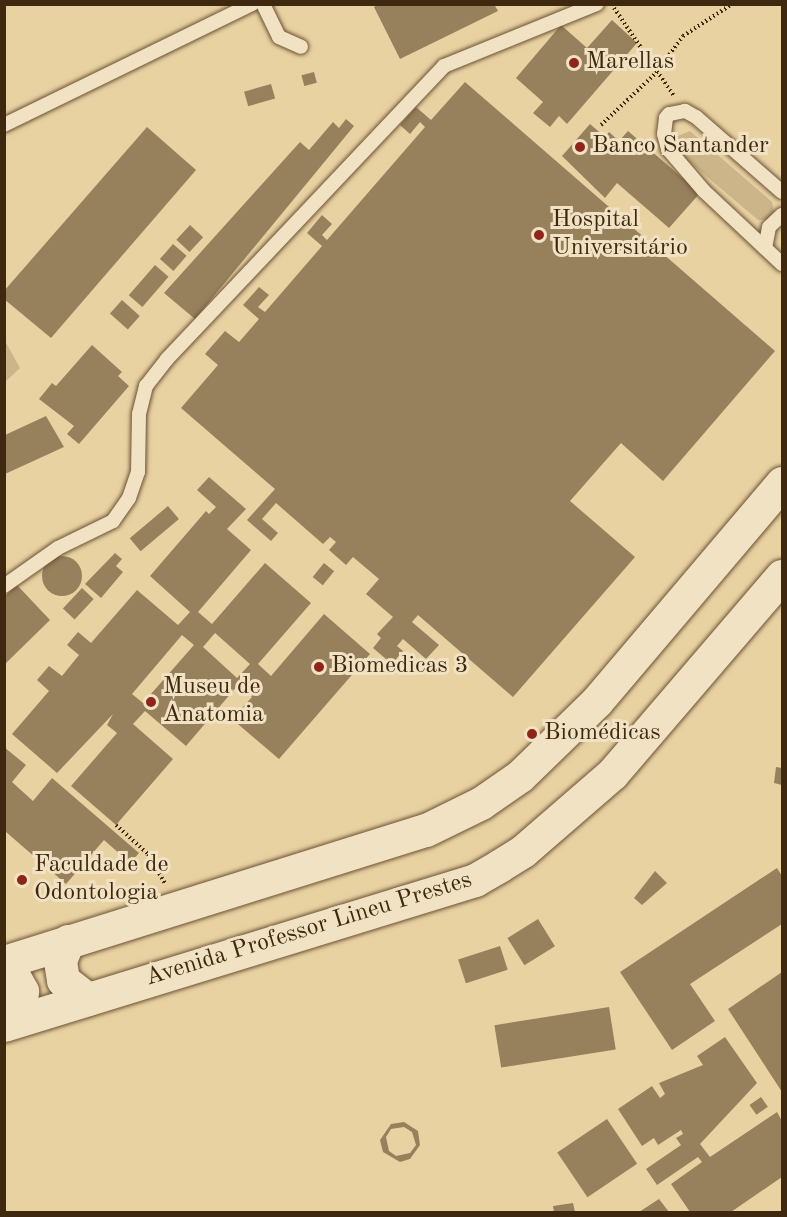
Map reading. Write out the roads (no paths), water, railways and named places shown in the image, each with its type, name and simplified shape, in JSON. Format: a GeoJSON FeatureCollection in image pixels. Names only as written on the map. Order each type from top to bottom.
{"type":"FeatureCollection","features":[{"type":"Feature","properties":{"kind":"street"},"geometry":{"type":"LineString","coordinates":[[4,962],[426,830],[481,803],[520,776],[597,701],[783,483]]}},
{"type":"Feature","properties":{"kind":"street","name":"Avenida Professor Lineu Prestes"},"geometry":{"type":"LineString","coordinates":[[4,1024],[475,880],[523,850],[612,774],[783,576]]}},
{"type":"Feature","properties":{"kind":"street"},"geometry":{"type":"LineString","coordinates":[[68,941],[60,961],[63,980],[87,999]]}},
{"type":"Feature","properties":{"kind":"street"},"geometry":{"type":"LineString","coordinates":[[4,971],[12,973],[22,991],[20,1006],[4,1024]]}},
{"type":"Feature","properties":{"kind":"lane"},"geometry":{"type":"LineString","coordinates":[[4,125],[252,4]]}},
{"type":"Feature","properties":{"kind":"lane"},"geometry":{"type":"LineString","coordinates":[[263,4],[279,37],[301,47]]}},
{"type":"Feature","properties":{"kind":"lane"},"geometry":{"type":"LineString","coordinates":[[4,586],[58,548],[113,520],[129,498],[138,472],[139,414],[146,386],[167,359],[444,66],[597,4]]}},
{"type":"Feature","properties":{"kind":"lane"},"geometry":{"type":"LineString","coordinates":[[783,192],[685,111],[669,114],[666,118],[664,134],[668,149],[765,249],[783,264]]}},
{"type":"Feature","properties":{"kind":"lane"},"geometry":{"type":"LineString","coordinates":[[765,249],[769,227],[783,215]]}},
{"type":"Feature","properties":{"kind":"place","name":"Marellas"},"geometry":{"type":"Point","coordinates":[574,63]}},
{"type":"Feature","properties":{"kind":"place","name":"Banco Santander"},"geometry":{"type":"Point","coordinates":[580,147]}},
{"type":"Feature","properties":{"kind":"place","name":"Hospital Universitário"},"geometry":{"type":"Point","coordinates":[539,235]}},
{"type":"Feature","properties":{"kind":"place","name":"Biomedicas 3"},"geometry":{"type":"Point","coordinates":[319,667]}},
{"type":"Feature","properties":{"kind":"place","name":"Museu de Anatomia"},"geometry":{"type":"Point","coordinates":[151,702]}},
{"type":"Feature","properties":{"kind":"place","name":"Biomédicas"},"geometry":{"type":"Point","coordinates":[532,734]}},
{"type":"Feature","properties":{"kind":"place","name":"Faculdade de Odontologia"},"geometry":{"type":"Point","coordinates":[22,880]}}]}
